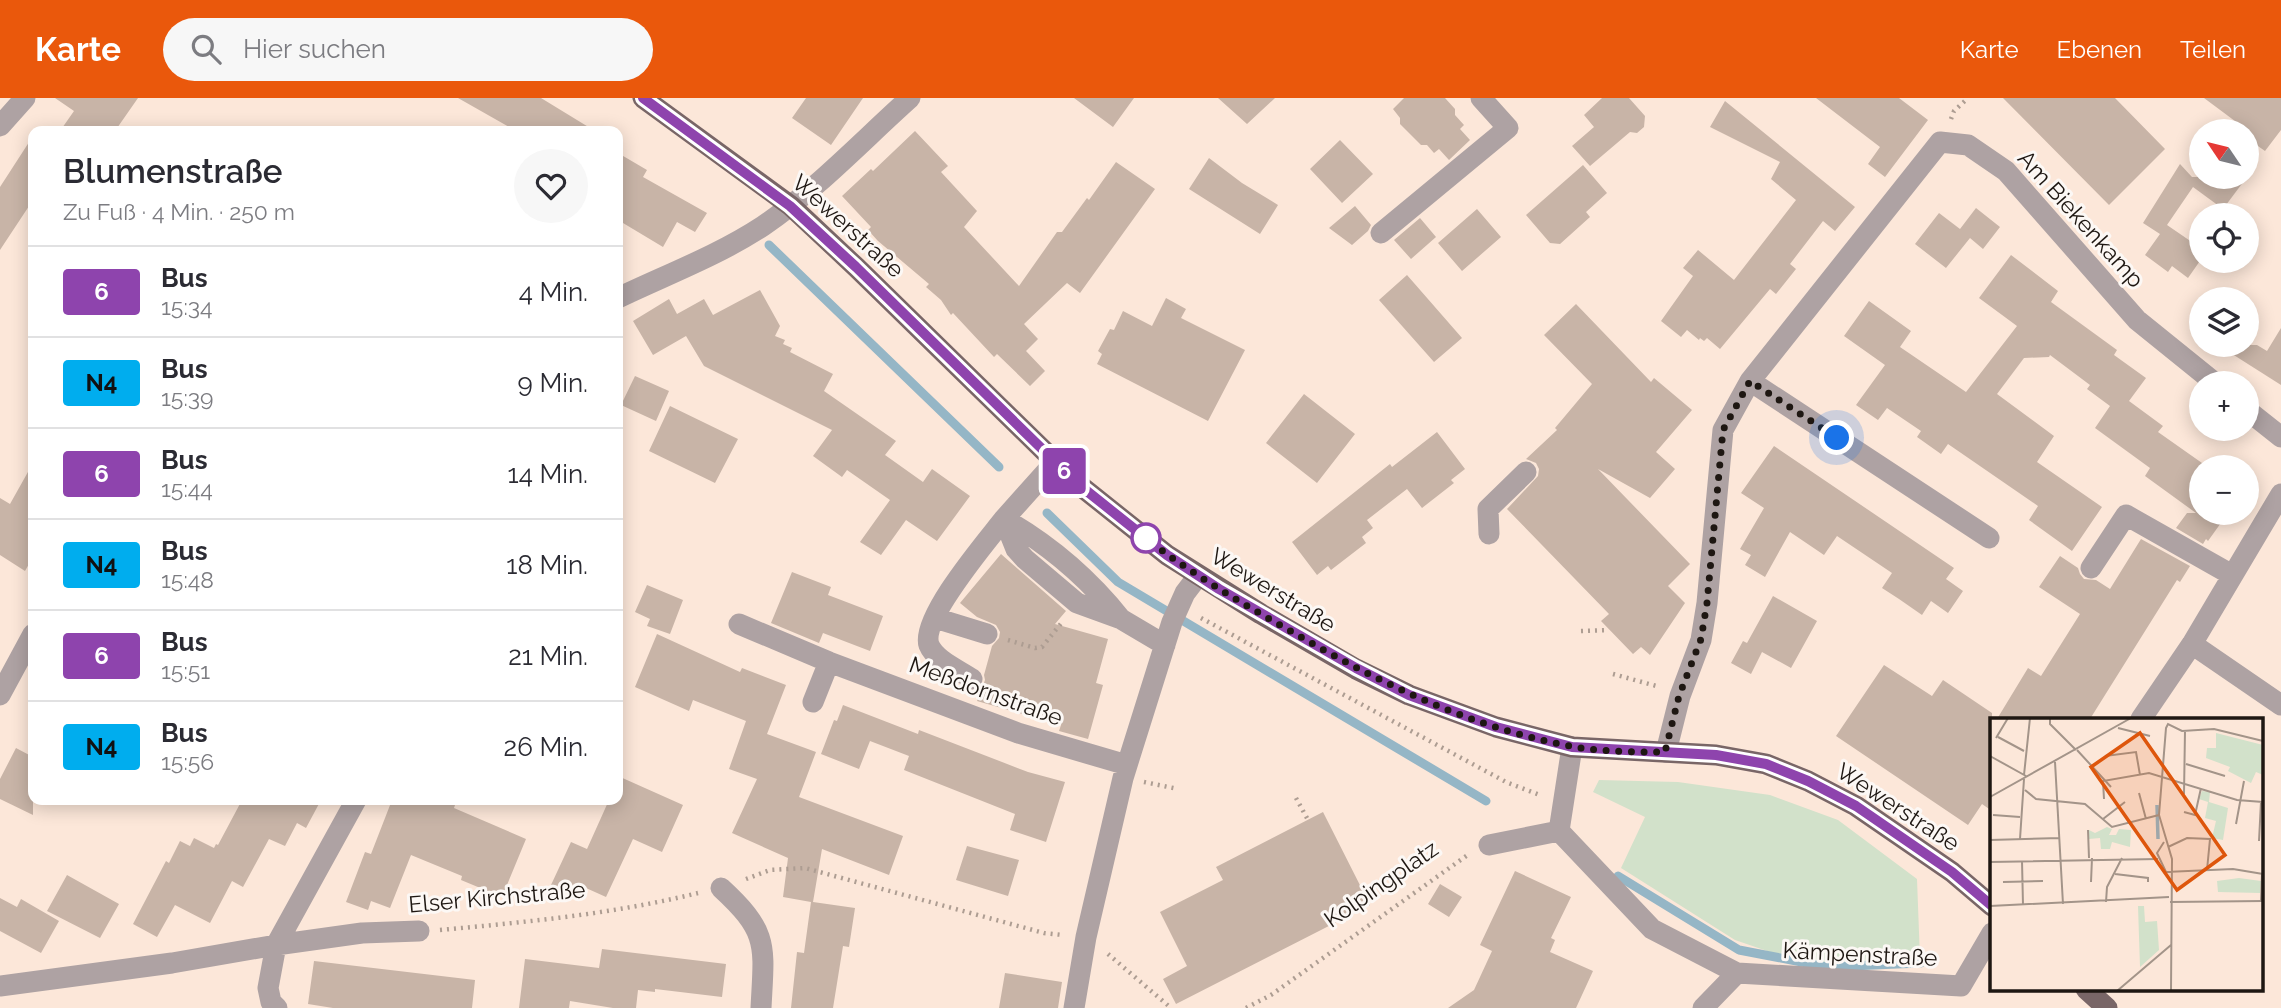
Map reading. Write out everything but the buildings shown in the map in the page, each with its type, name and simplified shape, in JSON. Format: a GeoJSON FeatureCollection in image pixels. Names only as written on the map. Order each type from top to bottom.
{"type":"FeatureCollection","features":[{"type":"Feature","properties":{"kind":"main road","name":"Wewerstraße"},"geometry":{"type":"LineString","coordinates":[[643,98],[790,206],[1055,462],[1110,510],[1198,576],[1326,652],[1409,695],[1496,727],[1572,747],[1716,755],[1766,764],[1808,781],[1856,806],[1952,872],[1990,904]]}},
{"type":"Feature","properties":{"kind":"main road"},"geometry":{"type":"LineString","coordinates":[[2087,990],[2107,1008]]}},
{"type":"Feature","properties":{"kind":"street"},"geometry":{"type":"LineString","coordinates":[[0,126],[25,98]]}},
{"type":"Feature","properties":{"kind":"street"},"geometry":{"type":"LineString","coordinates":[[623,296],[741,239],[790,206],[910,98]]}},
{"type":"Feature","properties":{"kind":"street"},"geometry":{"type":"LineString","coordinates":[[1381,233],[1508,128],[1481,98]]}},
{"type":"Feature","properties":{"kind":"street","name":"Am Biekenkamp"},"geometry":{"type":"LineString","coordinates":[[1665,752],[1679,696],[1701,639],[1707,603],[1723,430],[1750,381],[1940,142],[1968,145],[2006,171],[2137,320],[2200,371]]}},
{"type":"Feature","properties":{"kind":"street"},"geometry":{"type":"LineString","coordinates":[[1750,381],[1989,538]]}},
{"type":"Feature","properties":{"kind":"street"},"geometry":{"type":"LineString","coordinates":[[2259,420],[2281,437]]}},
{"type":"Feature","properties":{"kind":"street"},"geometry":{"type":"LineString","coordinates":[[972,678],[937,656],[930,648],[928,641],[935,618],[950,589],[1004,519],[1055,462]]}},
{"type":"Feature","properties":{"kind":"street"},"geometry":{"type":"LineString","coordinates":[[1489,534],[1488,509],[1526,472]]}},
{"type":"Feature","properties":{"kind":"street"},"geometry":{"type":"LineString","coordinates":[[2142,718],[2192,644],[2281,494]]}},
{"type":"Feature","properties":{"kind":"street"},"geometry":{"type":"LineString","coordinates":[[2091,568],[2126,515],[2232,575]]}},
{"type":"Feature","properties":{"kind":"street"},"geometry":{"type":"LineString","coordinates":[[1004,519],[1016,549],[1077,603],[1121,618],[1165,645]]}},
{"type":"Feature","properties":{"kind":"street"},"geometry":{"type":"LineString","coordinates":[[1004,519],[1042,543],[1098,592],[1121,618]]}},
{"type":"Feature","properties":{"kind":"street"},"geometry":{"type":"LineString","coordinates":[[1074,1008],[1086,937],[1125,772],[1176,613],[1198,576]]}},
{"type":"Feature","properties":{"kind":"street"},"geometry":{"type":"LineString","coordinates":[[935,618],[987,634]]}},
{"type":"Feature","properties":{"kind":"street","name":"Meßdornstraße"},"geometry":{"type":"LineString","coordinates":[[739,624],[829,662],[1125,772]]}},
{"type":"Feature","properties":{"kind":"street"},"geometry":{"type":"LineString","coordinates":[[0,695],[28,643]]}},
{"type":"Feature","properties":{"kind":"street"},"geometry":{"type":"LineString","coordinates":[[2192,644],[2281,705]]}},
{"type":"Feature","properties":{"kind":"street"},"geometry":{"type":"LineString","coordinates":[[813,702],[829,662]]}},
{"type":"Feature","properties":{"kind":"street"},"geometry":{"type":"LineString","coordinates":[[1489,845],[1559,831],[1572,747]]}},
{"type":"Feature","properties":{"kind":"street"},"geometry":{"type":"LineString","coordinates":[[277,1008],[271,1002],[268,988],[276,944],[353,805]]}},
{"type":"Feature","properties":{"kind":"street","name":"Kämpenstraße"},"geometry":{"type":"LineString","coordinates":[[1559,831],[1652,929],[1737,973],[1961,986],[1990,936]]}},
{"type":"Feature","properties":{"kind":"street"},"geometry":{"type":"LineString","coordinates":[[721,888],[740,905],[758,931],[764,962],[761,1008]]}},
{"type":"Feature","properties":{"kind":"street","name":"Elser Kirchstraße"},"geometry":{"type":"LineString","coordinates":[[0,986],[172,963],[276,944],[362,933],[419,931]]}},
{"type":"Feature","properties":{"kind":"street"},"geometry":{"type":"LineString","coordinates":[[1703,1008],[1737,973]]}},
{"type":"Feature","properties":{"kind":"path"},"geometry":{"type":"LineString","coordinates":[[987,634],[1035,648],[1042,647],[1077,603]]}},
{"type":"Feature","properties":{"kind":"path"},"geometry":{"type":"LineString","coordinates":[[1176,613],[1206,622],[1506,782],[1562,802]]}},
{"type":"Feature","properties":{"kind":"path"},"geometry":{"type":"LineString","coordinates":[[1581,631],[1609,629]]}},
{"type":"Feature","properties":{"kind":"path"},"geometry":{"type":"LineString","coordinates":[[1613,674],[1660,687],[1679,696]]}},
{"type":"Feature","properties":{"kind":"path"},"geometry":{"type":"LineString","coordinates":[[1125,772],[1178,789]]}},
{"type":"Feature","properties":{"kind":"path"},"geometry":{"type":"LineString","coordinates":[[1296,798],[1307,820]]}},
{"type":"Feature","properties":{"kind":"path","name":"Kolpingplatz"},"geometry":{"type":"LineString","coordinates":[[1246,1008],[1271,995],[1470,854],[1489,845]]}},
{"type":"Feature","properties":{"kind":"path","name":"Elser Kirchstraße"},"geometry":{"type":"LineString","coordinates":[[419,931],[602,913],[721,888],[770,870],[805,868],[1044,933],[1086,937]]}},
{"type":"Feature","properties":{"kind":"path"},"geometry":{"type":"LineString","coordinates":[[1086,937],[1171,1008]]}},
{"type":"Feature","properties":{"kind":"green space"},"geometry":{"type":"Polygon","coordinates":[[[1599,780],[1678,782],[1770,795],[1838,820],[1917,879],[1920,959],[1823,963],[1770,952],[1735,940],[1621,868],[1645,817],[1593,792],[1599,780]]]}},
{"type":"Feature","properties":{"kind":"waterway"},"geometry":{"type":"LineString","coordinates":[[769,245],[999,467]]}},
{"type":"Feature","properties":{"kind":"waterway"},"geometry":{"type":"LineString","coordinates":[[1047,513],[1118,582],[1486,801]]}},
{"type":"Feature","properties":{"kind":"waterway"},"geometry":{"type":"LineString","coordinates":[[1618,876],[1739,950],[1827,967],[1921,963]]}},
{"type":"Feature","properties":{"kind":"bus line","name":"6"},"geometry":{"type":"LineString","coordinates":[[643,98],[790,206],[1078,484],[1167,555],[1219,589],[1317,647],[1409,695],[1496,727],[1572,747],[1716,755],[1766,764],[1808,781],[1856,806],[1952,872],[1990,904]]}},
{"type":"Feature","properties":{"kind":"route"},"geometry":{"type":"LineString","coordinates":[[1146,538],[1144,537],[1198,576],[1261,614],[1409,695],[1496,727],[1572,747],[1665,752],[1679,696],[1701,639],[1707,603],[1723,430],[1750,381],[1837,438]]}}]}
